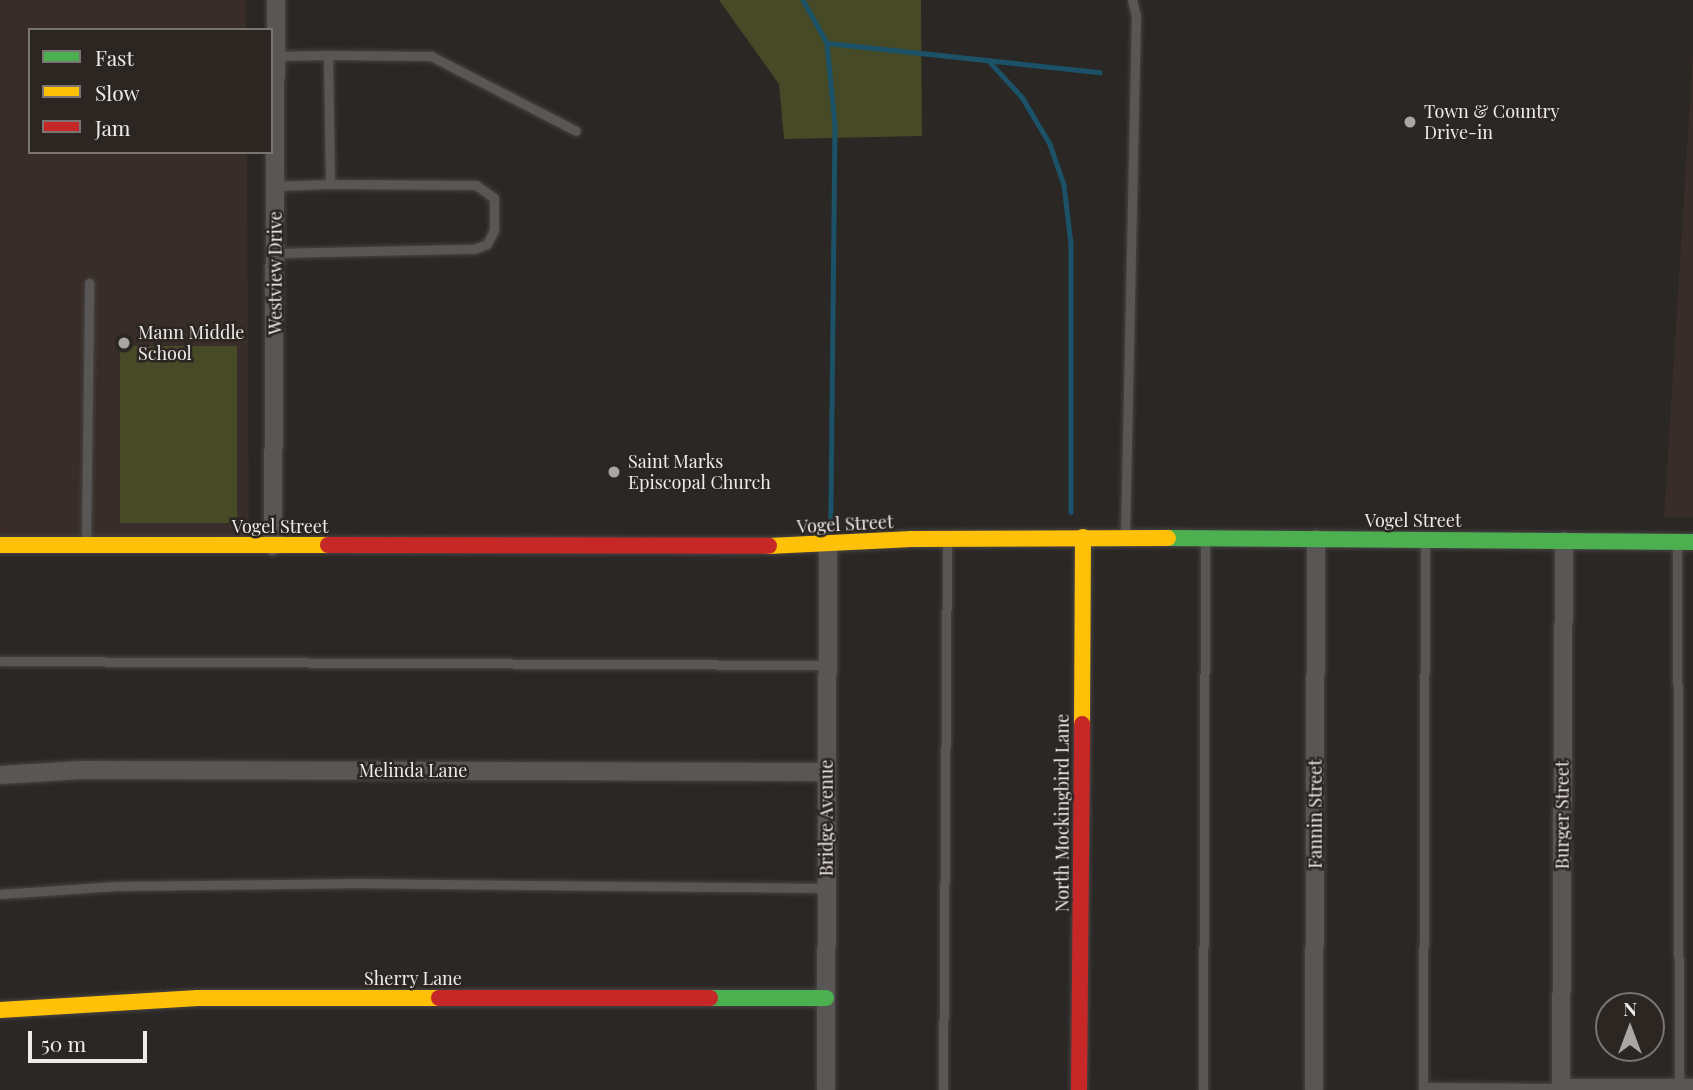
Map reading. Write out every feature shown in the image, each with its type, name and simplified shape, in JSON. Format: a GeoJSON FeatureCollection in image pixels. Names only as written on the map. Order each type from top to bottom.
{"type":"FeatureCollection","features":[{"type":"Feature","properties":{"kind":"street","name":"Westview Drive"},"geometry":{"type":"LineString","coordinates":[[273,546],[276,0]]}},
{"type":"Feature","properties":{"kind":"street","name":"Vogel Street"},"geometry":{"type":"LineString","coordinates":[[0,545],[828,546],[947,538],[1083,537],[1685,542]]}},
{"type":"Feature","properties":{"kind":"street","name":"North Mockingbird Lane"},"geometry":{"type":"LineString","coordinates":[[1079,1090],[1083,537]]}},
{"type":"Feature","properties":{"kind":"street","name":"Fannin Street"},"geometry":{"type":"LineString","coordinates":[[1314,1090],[1316,539]]}},
{"type":"Feature","properties":{"kind":"street","name":"Burger Street"},"geometry":{"type":"LineString","coordinates":[[1560,1089],[1564,541]]}},
{"type":"Feature","properties":{"kind":"street","name":"Bridge Avenue"},"geometry":{"type":"LineString","coordinates":[[826,1090],[828,546]]}},
{"type":"Feature","properties":{"kind":"street","name":"Melinda Lane"},"geometry":{"type":"LineString","coordinates":[[0,775],[82,769],[826,772]]}},
{"type":"Feature","properties":{"kind":"street","name":"Sherry Lane"},"geometry":{"type":"LineString","coordinates":[[0,1010],[198,998],[826,998]]}},
{"type":"Feature","properties":{"kind":"street"},"geometry":{"type":"LineString","coordinates":[[1560,1089],[1683,1089]]}},
{"type":"Feature","properties":{"kind":"lane"},"geometry":{"type":"LineString","coordinates":[[1125,537],[1136,16],[1132,0]]}},
{"type":"Feature","properties":{"kind":"lane"},"geometry":{"type":"LineString","coordinates":[[328,55],[330,184]]}},
{"type":"Feature","properties":{"kind":"lane"},"geometry":{"type":"LineString","coordinates":[[275,56],[431,56],[576,131]]}},
{"type":"Feature","properties":{"kind":"lane"},"geometry":{"type":"LineString","coordinates":[[275,186],[476,185],[494,198],[494,230],[487,244],[474,249],[275,253]]}},
{"type":"Feature","properties":{"kind":"lane"},"geometry":{"type":"LineString","coordinates":[[86,545],[89,283]]}},
{"type":"Feature","properties":{"kind":"lane"},"geometry":{"type":"LineString","coordinates":[[943,1090],[947,538]]}},
{"type":"Feature","properties":{"kind":"lane"},"geometry":{"type":"LineString","coordinates":[[1203,1090],[1205,538]]}},
{"type":"Feature","properties":{"kind":"lane"},"geometry":{"type":"LineString","coordinates":[[1425,540],[1423,1088],[1560,1089]]}},
{"type":"Feature","properties":{"kind":"lane"},"geometry":{"type":"LineString","coordinates":[[1683,1089],[1685,542]]}},
{"type":"Feature","properties":{"kind":"lane"},"geometry":{"type":"LineString","coordinates":[[0,661],[827,665]]}},
{"type":"Feature","properties":{"kind":"lane"},"geometry":{"type":"LineString","coordinates":[[0,894],[117,886],[348,883],[826,888]]}},
{"type":"Feature","properties":{"kind":"shaded area","name":"Mann Middle School"},"geometry":{"type":"Polygon","coordinates":[[[0,0],[246,0],[246,28],[28,28],[28,154],[247,154],[249,537],[0,535],[0,0]]]}},
{"type":"Feature","properties":{"kind":"shaded area"},"geometry":{"type":"Polygon","coordinates":[[[1693,51],[1693,517],[1664,517],[1693,51]]]}},
{"type":"Feature","properties":{"kind":"green space"},"geometry":{"type":"Polygon","coordinates":[[[719,0],[921,0],[922,136],[784,139],[779,84],[719,0]]]}},
{"type":"Feature","properties":{"kind":"green space"},"geometry":{"type":"Polygon","coordinates":[[[120,346],[237,346],[237,523],[120,523],[120,346]]]}},
{"type":"Feature","properties":{"kind":"waterway"},"geometry":{"type":"LineString","coordinates":[[803,0],[827,43],[835,124],[831,518]]}},
{"type":"Feature","properties":{"kind":"waterway"},"geometry":{"type":"LineString","coordinates":[[827,43],[1099,72]]}},
{"type":"Feature","properties":{"kind":"waterway"},"geometry":{"type":"LineString","coordinates":[[988,60],[1022,97],[1050,144],[1064,185],[1071,244],[1071,512]]}},
{"type":"Feature","properties":{"kind":"traffic: fast"},"geometry":{"type":"LineString","coordinates":[[1168,538],[1693,542]]}},
{"type":"Feature","properties":{"kind":"traffic: fast"},"geometry":{"type":"LineString","coordinates":[[710,998],[826,998]]}},
{"type":"Feature","properties":{"kind":"traffic: slow"},"geometry":{"type":"LineString","coordinates":[[1082,724],[1083,537]]}},
{"type":"Feature","properties":{"kind":"traffic: slow"},"geometry":{"type":"LineString","coordinates":[[769,546],[912,539],[1168,538]]}},
{"type":"Feature","properties":{"kind":"traffic: slow"},"geometry":{"type":"LineString","coordinates":[[0,545],[328,545]]}},
{"type":"Feature","properties":{"kind":"traffic: slow"},"geometry":{"type":"LineString","coordinates":[[0,1010],[198,998],[439,998]]}},
{"type":"Feature","properties":{"kind":"traffic: jam"},"geometry":{"type":"LineString","coordinates":[[328,545],[769,546]]}},
{"type":"Feature","properties":{"kind":"traffic: jam"},"geometry":{"type":"LineString","coordinates":[[1079,1090],[1082,724]]}},
{"type":"Feature","properties":{"kind":"traffic: jam"},"geometry":{"type":"LineString","coordinates":[[439,998],[710,998]]}},
{"type":"Feature","properties":{"kind":"place","name":"Town & Country Drive-in"},"geometry":{"type":"Point","coordinates":[1410,122]}},
{"type":"Feature","properties":{"kind":"place","name":"Mann Middle School"},"geometry":{"type":"Point","coordinates":[124,343]}},
{"type":"Feature","properties":{"kind":"place","name":"Saint Marks Episcopal Church"},"geometry":{"type":"Point","coordinates":[614,472]}}]}
